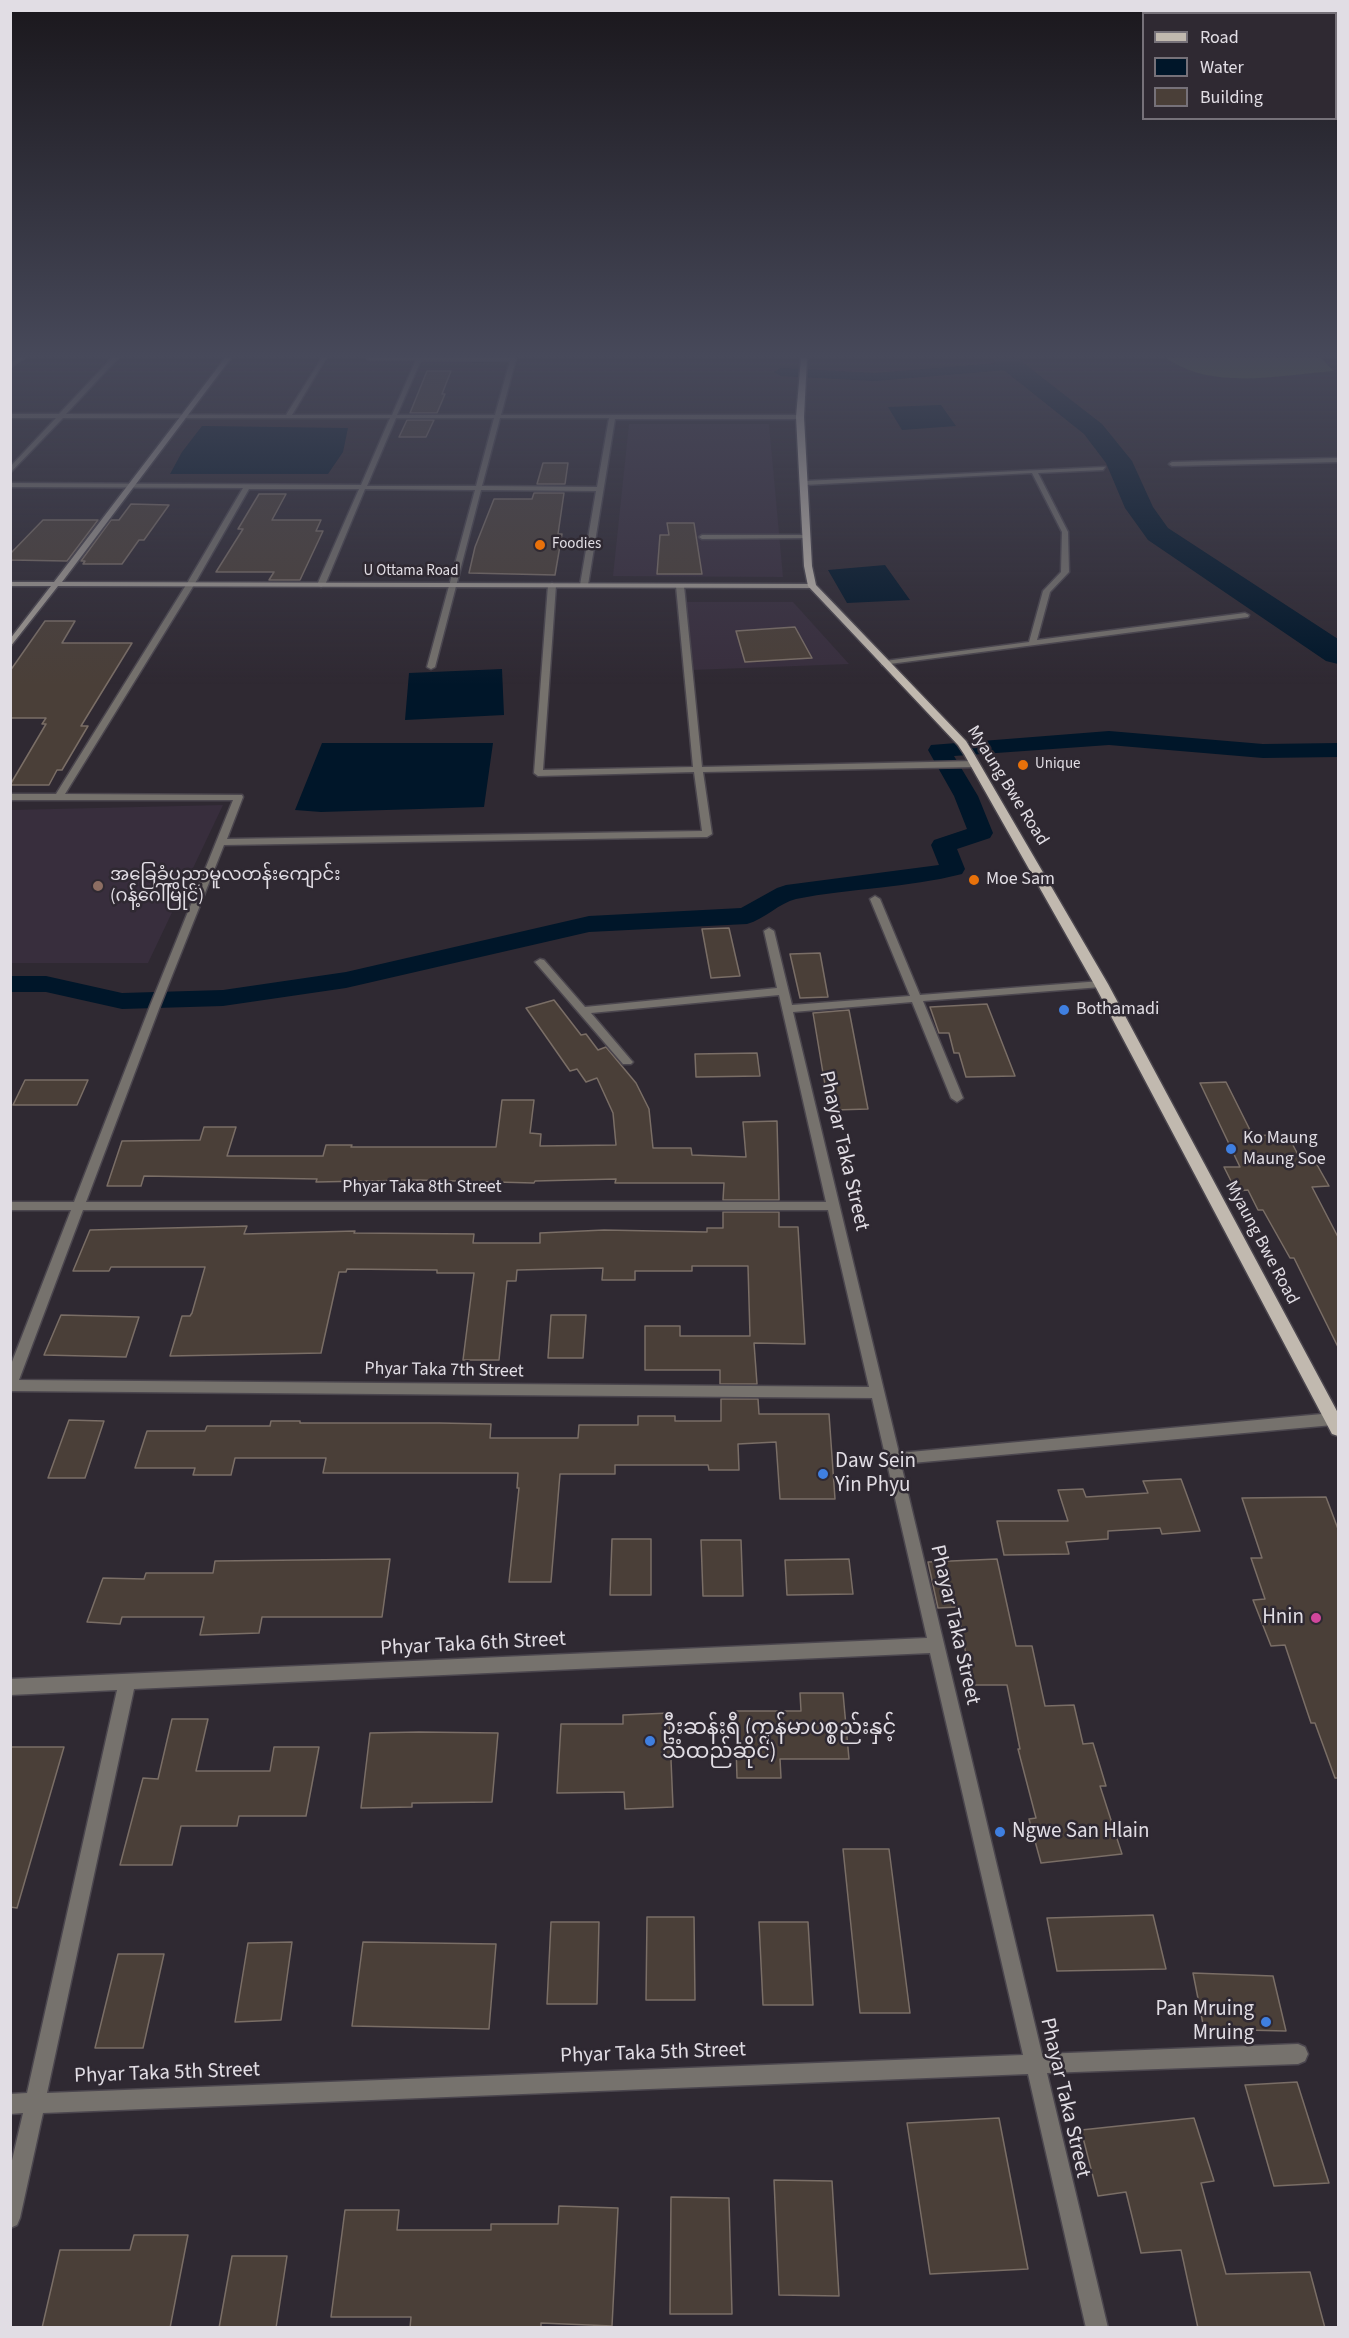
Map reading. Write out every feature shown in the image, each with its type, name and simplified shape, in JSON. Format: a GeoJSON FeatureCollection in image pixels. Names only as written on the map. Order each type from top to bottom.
{"type":"FeatureCollection","features":[{"type":"Feature","properties":{"kind":"main road"},"geometry":{"type":"LineString","coordinates":[[803,467],[812,586]]}},
{"type":"Feature","properties":{"kind":"main road","name":"Myaung Bwe Road"},"geometry":{"type":"LineString","coordinates":[[812,586],[969,754],[1101,984],[1336,1424]]}},
{"type":"Feature","properties":{"kind":"street"},"geometry":{"type":"LineString","coordinates":[[10,645],[145,467]]}},
{"type":"Feature","properties":{"kind":"street"},"geometry":{"type":"LineString","coordinates":[[321,585],[372,467]]}},
{"type":"Feature","properties":{"kind":"street"},"geometry":{"type":"LineString","coordinates":[[431,667],[485,467]]}},
{"type":"Feature","properties":{"kind":"street"},"geometry":{"type":"LineString","coordinates":[[584,585],[604,467]]}},
{"type":"Feature","properties":{"kind":"street"},"geometry":{"type":"LineString","coordinates":[[804,483],[1103,468]]}},
{"type":"Feature","properties":{"kind":"street"},"geometry":{"type":"LineString","coordinates":[[1032,643],[1047,591],[1065,572],[1065,532],[1034,472]]}},
{"type":"Feature","properties":{"kind":"street"},"geometry":{"type":"LineString","coordinates":[[10,486],[600,489]]}},
{"type":"Feature","properties":{"kind":"street"},"geometry":{"type":"LineString","coordinates":[[59,797],[190,585],[247,487]]}},
{"type":"Feature","properties":{"kind":"street"},"geometry":{"type":"LineString","coordinates":[[702,537],[807,537]]}},
{"type":"Feature","properties":{"kind":"street","name":"U Ottama Road"},"geometry":{"type":"LineString","coordinates":[[10,584],[812,586]]}},
{"type":"Feature","properties":{"kind":"street"},"geometry":{"type":"LineString","coordinates":[[552,585],[538,773],[938,766],[955,765],[969,754]]}},
{"type":"Feature","properties":{"kind":"street"},"geometry":{"type":"LineString","coordinates":[[221,842],[707,834],[698,770],[680,586]]}},
{"type":"Feature","properties":{"kind":"street"},"geometry":{"type":"LineString","coordinates":[[885,663],[1245,615]]}},
{"type":"Feature","properties":{"kind":"street"},"geometry":{"type":"LineString","coordinates":[[10,797],[239,797],[155,1006],[11,1386]]}},
{"type":"Feature","properties":{"kind":"street"},"geometry":{"type":"LineString","coordinates":[[875,899],[957,1098]]}},
{"type":"Feature","properties":{"kind":"street","name":"Phayar Taka Street"},"geometry":{"type":"LineString","coordinates":[[770,931],[1097,2328]]}},
{"type":"Feature","properties":{"kind":"street"},"geometry":{"type":"LineString","coordinates":[[540,962],[627,1062]]}},
{"type":"Feature","properties":{"kind":"street"},"geometry":{"type":"LineString","coordinates":[[788,1009],[1101,984]]}},
{"type":"Feature","properties":{"kind":"street"},"geometry":{"type":"LineString","coordinates":[[582,1011],[783,991]]}},
{"type":"Feature","properties":{"kind":"street","name":"Phyar Taka 8th Street"},"geometry":{"type":"LineString","coordinates":[[10,1206],[834,1206]]}},
{"type":"Feature","properties":{"kind":"street","name":"Phyar Taka 7th Street"},"geometry":{"type":"LineString","coordinates":[[11,1386],[878,1393]]}},
{"type":"Feature","properties":{"kind":"street"},"geometry":{"type":"LineString","coordinates":[[893,1459],[1336,1424]]}},
{"type":"Feature","properties":{"kind":"street","name":"Phyar Taka 6th Street"},"geometry":{"type":"LineString","coordinates":[[10,1688],[937,1645]]}},
{"type":"Feature","properties":{"kind":"street"},"geometry":{"type":"LineString","coordinates":[[10,2218],[127,1682]]}},
{"type":"Feature","properties":{"kind":"street","name":"Phyar Taka 5th Street"},"geometry":{"type":"LineString","coordinates":[[10,2104],[1035,2062],[1298,2054]]}},
{"type":"Feature","properties":{"kind":"shaded area"},"geometry":{"type":"Polygon","coordinates":[[[624,467],[773,467],[783,577],[613,576],[624,467]]]}},
{"type":"Feature","properties":{"kind":"shaded area"},"geometry":{"type":"Polygon","coordinates":[[[684,602],[793,602],[849,664],[692,670],[684,602]]]}},
{"type":"Feature","properties":{"kind":"shaded area","name":"အခြေခံပညာမူလတန်းကျောင်း (ဂန့်ဂေါ်မြိုင်)"},"geometry":{"type":"Polygon","coordinates":[[[223,805],[148,963],[11,963],[11,810],[223,805]]]}},
{"type":"Feature","properties":{"kind":"water"},"geometry":{"type":"Polygon","coordinates":[[[174,467],[333,467],[328,474],[170,474],[174,467]]]}},
{"type":"Feature","properties":{"kind":"water"},"geometry":{"type":"Polygon","coordinates":[[[885,565],[910,600],[847,603],[828,570],[885,565]]]}},
{"type":"Feature","properties":{"kind":"water"},"geometry":{"type":"Polygon","coordinates":[[[502,669],[504,715],[405,720],[409,673],[502,669]]]}},
{"type":"Feature","properties":{"kind":"water"},"geometry":{"type":"Polygon","coordinates":[[[322,743],[493,743],[484,807],[321,812],[295,810],[322,743]]]}},
{"type":"Feature","properties":{"kind":"building"},"geometry":{"type":"Polygon","coordinates":[[[542,467],[567,467],[565,484],[537,484],[542,467]]]}},
{"type":"Feature","properties":{"kind":"building"},"geometry":{"type":"Polygon","coordinates":[[[534,493],[564,493],[558,534],[562,534],[555,575],[469,573],[475,547],[494,499],[532,499],[534,493]]]}},
{"type":"Feature","properties":{"kind":"building"},"geometry":{"type":"Polygon","coordinates":[[[259,494],[286,494],[272,520],[321,520],[316,531],[323,531],[300,580],[269,580],[274,572],[216,572],[243,529],[238,529],[259,494]]]}},
{"type":"Feature","properties":{"kind":"building"},"geometry":{"type":"Polygon","coordinates":[[[131,504],[169,505],[144,540],[139,540],[122,564],[83,564],[85,561],[81,561],[111,520],[119,520],[131,504]]]}},
{"type":"Feature","properties":{"kind":"building"},"geometry":{"type":"Polygon","coordinates":[[[43,520],[98,520],[67,561],[10,560],[10,554],[43,520]]]}},
{"type":"Feature","properties":{"kind":"building"},"geometry":{"type":"Polygon","coordinates":[[[667,523],[694,523],[702,574],[657,574],[660,535],[669,535],[667,523]]]}},
{"type":"Feature","properties":{"kind":"building"},"geometry":{"type":"Polygon","coordinates":[[[45,621],[75,621],[62,643],[132,643],[81,726],[88,726],[62,770],[57,770],[49,785],[10,785],[46,724],[42,724],[46,718],[10,718],[10,671],[45,621]]]}},
{"type":"Feature","properties":{"kind":"building"},"geometry":{"type":"Polygon","coordinates":[[[795,627],[812,658],[745,662],[736,631],[795,627]]]}},
{"type":"Feature","properties":{"kind":"building"},"geometry":{"type":"Polygon","coordinates":[[[729,928],[740,976],[711,978],[702,929],[729,928]]]}},
{"type":"Feature","properties":{"kind":"building"},"geometry":{"type":"Polygon","coordinates":[[[820,953],[828,997],[800,998],[790,954],[820,953]]]}},
{"type":"Feature","properties":{"kind":"building"},"geometry":{"type":"Polygon","coordinates":[[[554,1000],[581,1035],[586,1034],[598,1050],[606,1047],[636,1083],[649,1109],[653,1148],[691,1148],[692,1155],[746,1157],[743,1122],[777,1121],[779,1200],[723,1200],[724,1183],[615,1183],[616,1179],[535,1181],[534,1183],[418,1180],[316,1182],[317,1179],[144,1176],[141,1186],[107,1186],[122,1141],[200,1140],[204,1127],[236,1127],[227,1156],[323,1156],[326,1145],[496,1147],[502,1100],[534,1100],[530,1133],[541,1134],[540,1146],[616,1145],[613,1113],[597,1078],[586,1082],[577,1069],[570,1071],[526,1008],[554,1000]]]}},
{"type":"Feature","properties":{"kind":"building"},"geometry":{"type":"Polygon","coordinates":[[[987,1004],[1015,1076],[966,1077],[959,1053],[954,1053],[949,1033],[939,1033],[930,1007],[987,1004]]]}},
{"type":"Feature","properties":{"kind":"building"},"geometry":{"type":"Polygon","coordinates":[[[849,1010],[868,1109],[834,1110],[831,1091],[826,1091],[813,1013],[849,1010]]]}},
{"type":"Feature","properties":{"kind":"building"},"geometry":{"type":"Polygon","coordinates":[[[757,1053],[760,1076],[696,1077],[695,1054],[757,1053]]]}},
{"type":"Feature","properties":{"kind":"building"},"geometry":{"type":"Polygon","coordinates":[[[25,1080],[88,1080],[77,1105],[13,1105],[25,1080]]]}},
{"type":"Feature","properties":{"kind":"building"},"geometry":{"type":"Polygon","coordinates":[[[1226,1082],[1253,1136],[1287,1134],[1303,1164],[1316,1163],[1329,1186],[1312,1187],[1338,1237],[1338,1347],[1294,1258],[1290,1258],[1263,1210],[1258,1210],[1248,1190],[1236,1191],[1224,1167],[1240,1167],[1200,1083],[1226,1082]]]}},
{"type":"Feature","properties":{"kind":"building"},"geometry":{"type":"Polygon","coordinates":[[[723,1212],[779,1212],[779,1227],[798,1227],[805,1344],[754,1343],[757,1384],[720,1384],[720,1370],[645,1370],[645,1326],[680,1326],[680,1336],[750,1336],[748,1266],[692,1266],[692,1271],[635,1271],[635,1280],[602,1280],[603,1268],[517,1270],[516,1281],[507,1281],[499,1360],[463,1360],[474,1273],[437,1273],[437,1270],[347,1269],[346,1272],[339,1272],[321,1353],[170,1356],[182,1316],[190,1316],[192,1313],[205,1267],[111,1267],[109,1271],[73,1271],[90,1230],[247,1226],[244,1234],[355,1231],[354,1233],[474,1234],[473,1243],[540,1243],[540,1233],[604,1230],[707,1232],[707,1228],[723,1228],[723,1212]]]}},
{"type":"Feature","properties":{"kind":"building"},"geometry":{"type":"Polygon","coordinates":[[[61,1315],[139,1317],[126,1357],[44,1355],[61,1315]]]}},
{"type":"Feature","properties":{"kind":"building"},"geometry":{"type":"Polygon","coordinates":[[[551,1315],[586,1315],[583,1358],[548,1358],[551,1315]]]}},
{"type":"Feature","properties":{"kind":"building"},"geometry":{"type":"Polygon","coordinates":[[[721,1399],[758,1399],[759,1414],[829,1414],[835,1499],[780,1499],[776,1442],[738,1444],[739,1470],[709,1470],[708,1465],[615,1465],[615,1474],[560,1474],[551,1582],[509,1582],[519,1488],[517,1488],[518,1473],[323,1473],[326,1458],[235,1458],[231,1475],[193,1475],[195,1468],[135,1468],[147,1431],[205,1431],[207,1426],[270,1426],[271,1421],[439,1423],[491,1424],[490,1438],[578,1438],[579,1425],[638,1425],[638,1416],[675,1416],[675,1421],[721,1421],[721,1399]]]}},
{"type":"Feature","properties":{"kind":"building"},"geometry":{"type":"Polygon","coordinates":[[[69,1420],[104,1421],[85,1478],[48,1478],[69,1420]]]}},
{"type":"Feature","properties":{"kind":"building"},"geometry":{"type":"Polygon","coordinates":[[[1181,1479],[1200,1531],[1162,1534],[1160,1528],[1108,1531],[1108,1539],[1066,1542],[1069,1554],[1004,1555],[997,1521],[1068,1521],[1058,1490],[1083,1489],[1086,1497],[1148,1493],[1143,1481],[1181,1479]]]}},
{"type":"Feature","properties":{"kind":"building"},"geometry":{"type":"Polygon","coordinates":[[[1326,1497],[1338,1529],[1338,1778],[1335,1778],[1315,1723],[1311,1723],[1285,1645],[1271,1646],[1253,1600],[1265,1599],[1251,1558],[1262,1558],[1242,1498],[1326,1497]]]}},
{"type":"Feature","properties":{"kind":"building"},"geometry":{"type":"Polygon","coordinates":[[[612,1539],[651,1539],[651,1595],[610,1595],[612,1539]]]}},
{"type":"Feature","properties":{"kind":"building"},"geometry":{"type":"Polygon","coordinates":[[[701,1540],[741,1540],[743,1596],[703,1596],[701,1540]]]}},
{"type":"Feature","properties":{"kind":"building"},"geometry":{"type":"Polygon","coordinates":[[[390,1559],[382,1617],[262,1617],[259,1633],[200,1635],[204,1617],[122,1617],[120,1624],[87,1622],[103,1578],[144,1579],[146,1573],[213,1573],[215,1561],[390,1559]]]}},
{"type":"Feature","properties":{"kind":"building"},"geometry":{"type":"Polygon","coordinates":[[[849,1559],[853,1594],[787,1595],[785,1560],[849,1559]]]}},
{"type":"Feature","properties":{"kind":"building"},"geometry":{"type":"Polygon","coordinates":[[[997,1559],[1016,1646],[1032,1646],[1045,1706],[1074,1705],[1083,1744],[1093,1743],[1106,1786],[1100,1786],[1122,1854],[1041,1863],[1029,1819],[1036,1818],[1018,1749],[1020,1749],[1007,1685],[971,1685],[958,1607],[938,1608],[928,1562],[997,1559]]]}},
{"type":"Feature","properties":{"kind":"building"},"geometry":{"type":"Polygon","coordinates":[[[800,1693],[843,1693],[849,1759],[780,1759],[781,1778],[737,1778],[735,1711],[801,1711],[800,1693]]]}},
{"type":"Feature","properties":{"kind":"building"},"geometry":{"type":"Polygon","coordinates":[[[669,1713],[673,1807],[625,1809],[624,1792],[557,1793],[561,1724],[623,1724],[623,1715],[669,1713]]]}},
{"type":"Feature","properties":{"kind":"building"},"geometry":{"type":"Polygon","coordinates":[[[172,1719],[208,1719],[196,1771],[270,1771],[274,1747],[319,1747],[306,1816],[239,1816],[237,1826],[181,1826],[172,1865],[120,1865],[143,1778],[158,1779],[172,1719]]]}},
{"type":"Feature","properties":{"kind":"building"},"geometry":{"type":"Polygon","coordinates":[[[370,1733],[498,1733],[492,1802],[412,1803],[412,1807],[361,1808],[370,1733]]]}},
{"type":"Feature","properties":{"kind":"building"},"geometry":{"type":"Polygon","coordinates":[[[10,1747],[64,1747],[17,1908],[10,1907],[10,1747]]]}},
{"type":"Feature","properties":{"kind":"building"},"geometry":{"type":"Polygon","coordinates":[[[843,1849],[889,1849],[910,2013],[860,2013],[843,1849]]]}},
{"type":"Feature","properties":{"kind":"building"},"geometry":{"type":"Polygon","coordinates":[[[1153,1915],[1166,1969],[1057,1971],[1047,1918],[1153,1915]]]}},
{"type":"Feature","properties":{"kind":"building"},"geometry":{"type":"Polygon","coordinates":[[[647,1917],[694,1917],[695,2000],[646,2000],[647,1917]]]}},
{"type":"Feature","properties":{"kind":"building"},"geometry":{"type":"Polygon","coordinates":[[[551,1922],[599,1922],[597,2004],[547,2004],[551,1922]]]}},
{"type":"Feature","properties":{"kind":"building"},"geometry":{"type":"Polygon","coordinates":[[[759,1922],[808,1922],[813,2005],[763,2005],[759,1922]]]}},
{"type":"Feature","properties":{"kind":"building"},"geometry":{"type":"Polygon","coordinates":[[[292,1942],[281,2020],[235,2022],[248,1943],[292,1942]]]}},
{"type":"Feature","properties":{"kind":"building"},"geometry":{"type":"Polygon","coordinates":[[[363,1942],[496,1944],[489,2029],[352,2026],[363,1942]]]}},
{"type":"Feature","properties":{"kind":"building"},"geometry":{"type":"Polygon","coordinates":[[[118,1954],[164,1954],[143,2048],[95,2048],[118,1954]]]}},
{"type":"Feature","properties":{"kind":"building"},"geometry":{"type":"Polygon","coordinates":[[[1193,1973],[1273,1976],[1286,2031],[1204,2029],[1193,1973]]]}},
{"type":"Feature","properties":{"kind":"building"},"geometry":{"type":"Polygon","coordinates":[[[1297,2082],[1329,2183],[1274,2186],[1245,2085],[1297,2082]]]}},
{"type":"Feature","properties":{"kind":"building"},"geometry":{"type":"Polygon","coordinates":[[[999,2118],[1028,2269],[930,2274],[907,2123],[999,2118]]]}},
{"type":"Feature","properties":{"kind":"building"},"geometry":{"type":"Polygon","coordinates":[[[1194,2118],[1214,2181],[1201,2183],[1226,2274],[1310,2272],[1325,2328],[1198,2328],[1181,2250],[1141,2253],[1126,2192],[1098,2196],[1081,2130],[1194,2118]]]}},
{"type":"Feature","properties":{"kind":"building"},"geometry":{"type":"Polygon","coordinates":[[[774,2180],[832,2181],[839,2296],[779,2295],[774,2180]]]}},
{"type":"Feature","properties":{"kind":"building"},"geometry":{"type":"Polygon","coordinates":[[[671,2197],[729,2198],[732,2314],[670,2314],[671,2197]]]}},
{"type":"Feature","properties":{"kind":"building"},"geometry":{"type":"Polygon","coordinates":[[[559,2206],[618,2208],[612,2326],[541,2323],[541,2328],[410,2328],[411,2317],[331,2317],[345,2210],[399,2210],[397,2230],[491,2230],[491,2224],[558,2224],[559,2206]]]}},
{"type":"Feature","properties":{"kind":"building"},"geometry":{"type":"Polygon","coordinates":[[[134,2235],[188,2235],[170,2328],[42,2328],[60,2250],[130,2250],[134,2235]]]}},
{"type":"Feature","properties":{"kind":"building"},"geometry":{"type":"Polygon","coordinates":[[[232,2256],[287,2256],[276,2328],[219,2328],[232,2256]]]}},
{"type":"Feature","properties":{"kind":"waterway"},"geometry":{"type":"LineString","coordinates":[[1122,467],[1139,508],[1158,534],[1338,654]]}},
{"type":"Feature","properties":{"kind":"waterway"},"geometry":{"type":"LineString","coordinates":[[10,984],[46,984],[122,1001],[223,998],[346,980],[589,924],[747,916],[786,893],[865,881],[922,876],[953,869],[943,845],[981,833],[966,796],[939,750],[1109,738],[1263,751],[1338,750]]}},
{"type":"Feature","properties":{"kind":"place","name":"Foodies"},"geometry":{"type":"Point","coordinates":[540,545]}},
{"type":"Feature","properties":{"kind":"place","name":"Unique"},"geometry":{"type":"Point","coordinates":[1023,765]}},
{"type":"Feature","properties":{"kind":"place","name":"Moe Sam"},"geometry":{"type":"Point","coordinates":[974,880]}},
{"type":"Feature","properties":{"kind":"place","name":"အခြေခံပညာမူလတန်းကျောင်း (ဂန့်ဂေါ်မြိုင်)"},"geometry":{"type":"Point","coordinates":[98,886]}},
{"type":"Feature","properties":{"kind":"place","name":"Bothamadi"},"geometry":{"type":"Point","coordinates":[1064,1010]}},
{"type":"Feature","properties":{"kind":"place","name":"Ko Maung Maung Soe"},"geometry":{"type":"Point","coordinates":[1231,1149]}},
{"type":"Feature","properties":{"kind":"place","name":"Daw Sein Yin Phyu"},"geometry":{"type":"Point","coordinates":[823,1474]}},
{"type":"Feature","properties":{"kind":"place","name":"Hnin"},"geometry":{"type":"Point","coordinates":[1316,1618]}},
{"type":"Feature","properties":{"kind":"place","name":"ဦးဆန်းရီ (ကုန်မာပစ္စည်းနှင့် သံထည်ဆိုင်)"},"geometry":{"type":"Point","coordinates":[650,1741]}},
{"type":"Feature","properties":{"kind":"place","name":"Ngwe San Hlain"},"geometry":{"type":"Point","coordinates":[1000,1832]}},
{"type":"Feature","properties":{"kind":"place","name":"Pan Mruing Mruing"},"geometry":{"type":"Point","coordinates":[1266,2022]}}]}
